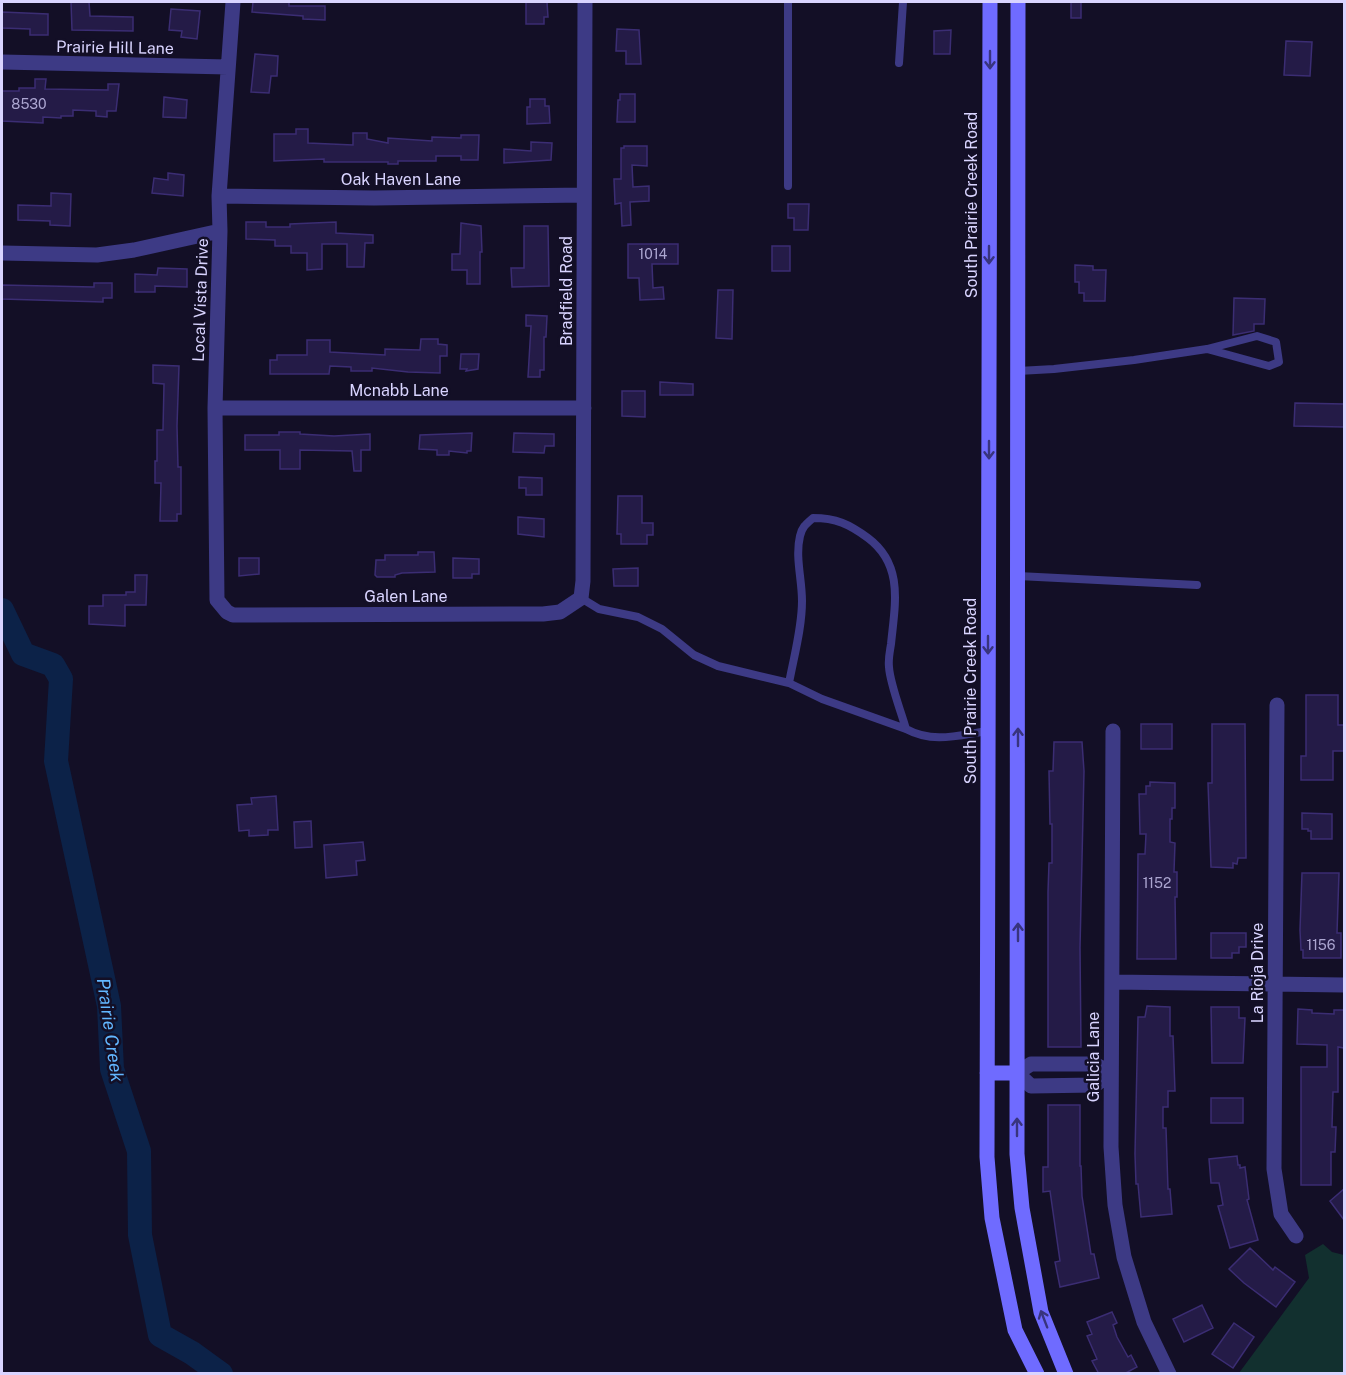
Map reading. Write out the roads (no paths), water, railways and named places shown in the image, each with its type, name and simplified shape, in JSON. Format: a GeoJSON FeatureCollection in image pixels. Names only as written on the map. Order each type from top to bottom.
{"type":"FeatureCollection","features":[{"type":"Feature","properties":{"kind":"main road","name":"South Prairie Creek Road"},"geometry":{"type":"LineString","coordinates":[[990,2],[987,1157],[992,1218],[1015,1330],[1037,1374]]}},
{"type":"Feature","properties":{"kind":"main road"},"geometry":{"type":"LineString","coordinates":[[1018,2],[1017,1154],[1022,1208],[1041,1312],[1066,1374]]}},
{"type":"Feature","properties":{"kind":"main road"},"geometry":{"type":"LineString","coordinates":[[987,1072],[1017,1072]]}},
{"type":"Feature","properties":{"kind":"street","name":"Local Vista Drive"},"geometry":{"type":"LineString","coordinates":[[217,600],[215,408],[219,196],[233,2]]}},
{"type":"Feature","properties":{"kind":"street","name":"Bradfield Road"},"geometry":{"type":"LineString","coordinates":[[581,598],[583,581],[585,2]]}},
{"type":"Feature","properties":{"kind":"street","name":"Prairie Hill Lane"},"geometry":{"type":"LineString","coordinates":[[2,62],[228,67]]}},
{"type":"Feature","properties":{"kind":"street","name":"Oak Haven Lane"},"geometry":{"type":"LineString","coordinates":[[219,196],[374,198],[584,195]]}},
{"type":"Feature","properties":{"kind":"street"},"geometry":{"type":"LineString","coordinates":[[2,253],[97,255],[134,250],[220,231]]}},
{"type":"Feature","properties":{"kind":"street","name":"Mcnabb Lane"},"geometry":{"type":"LineString","coordinates":[[215,408],[584,408]]}},
{"type":"Feature","properties":{"kind":"street","name":"Galen Lane"},"geometry":{"type":"LineString","coordinates":[[217,600],[227,612],[233,615],[519,614],[560,612],[581,598]]}},
{"type":"Feature","properties":{"kind":"street","name":"La Rioja Drive"},"geometry":{"type":"LineString","coordinates":[[1276,705],[1274,1169],[1281,1214],[1296,1236]]}},
{"type":"Feature","properties":{"kind":"street","name":"Galicia Lane"},"geometry":{"type":"LineString","coordinates":[[1113,731],[1111,1147],[1114,1205],[1124,1257],[1144,1323],[1169,1374]]}},
{"type":"Feature","properties":{"kind":"street"},"geometry":{"type":"LineString","coordinates":[[1112,982],[1344,984]]}},
{"type":"Feature","properties":{"kind":"street"},"geometry":{"type":"LineString","coordinates":[[1030,1064],[1094,1064],[1111,1073],[1095,1085],[1030,1086],[1017,1072],[1030,1064]]}},
{"type":"Feature","properties":{"kind":"lane"},"geometry":{"type":"LineString","coordinates":[[788,2],[788,186]]}},
{"type":"Feature","properties":{"kind":"lane"},"geometry":{"type":"LineString","coordinates":[[899,63],[903,2]]}},
{"type":"Feature","properties":{"kind":"lane"},"geometry":{"type":"LineString","coordinates":[[1018,370],[1054,369],[1134,360],[1207,348],[1257,336],[1276,342],[1279,362],[1269,366],[1207,348]]}},
{"type":"Feature","properties":{"kind":"lane"},"geometry":{"type":"LineString","coordinates":[[789,683],[802,603],[798,556],[799,538],[803,527],[813,518],[831,518],[854,527],[876,544],[892,567],[895,581],[889,667],[906,729]]}},
{"type":"Feature","properties":{"kind":"lane"},"geometry":{"type":"LineString","coordinates":[[1018,576],[1197,585]]}},
{"type":"Feature","properties":{"kind":"lane"},"geometry":{"type":"LineString","coordinates":[[581,598],[599,609],[638,617],[662,629],[694,655],[718,666],[789,683],[822,699],[918,735],[933,738],[988,731]]}},
{"type":"Feature","properties":{"kind":"waterway","name":"Prairie Creek"},"geometry":{"type":"LineString","coordinates":[[2,610],[23,654],[53,665],[61,679],[56,761],[109,1006],[112,1069],[139,1151],[140,1235],[160,1335],[192,1353],[221,1374]]}}]}
